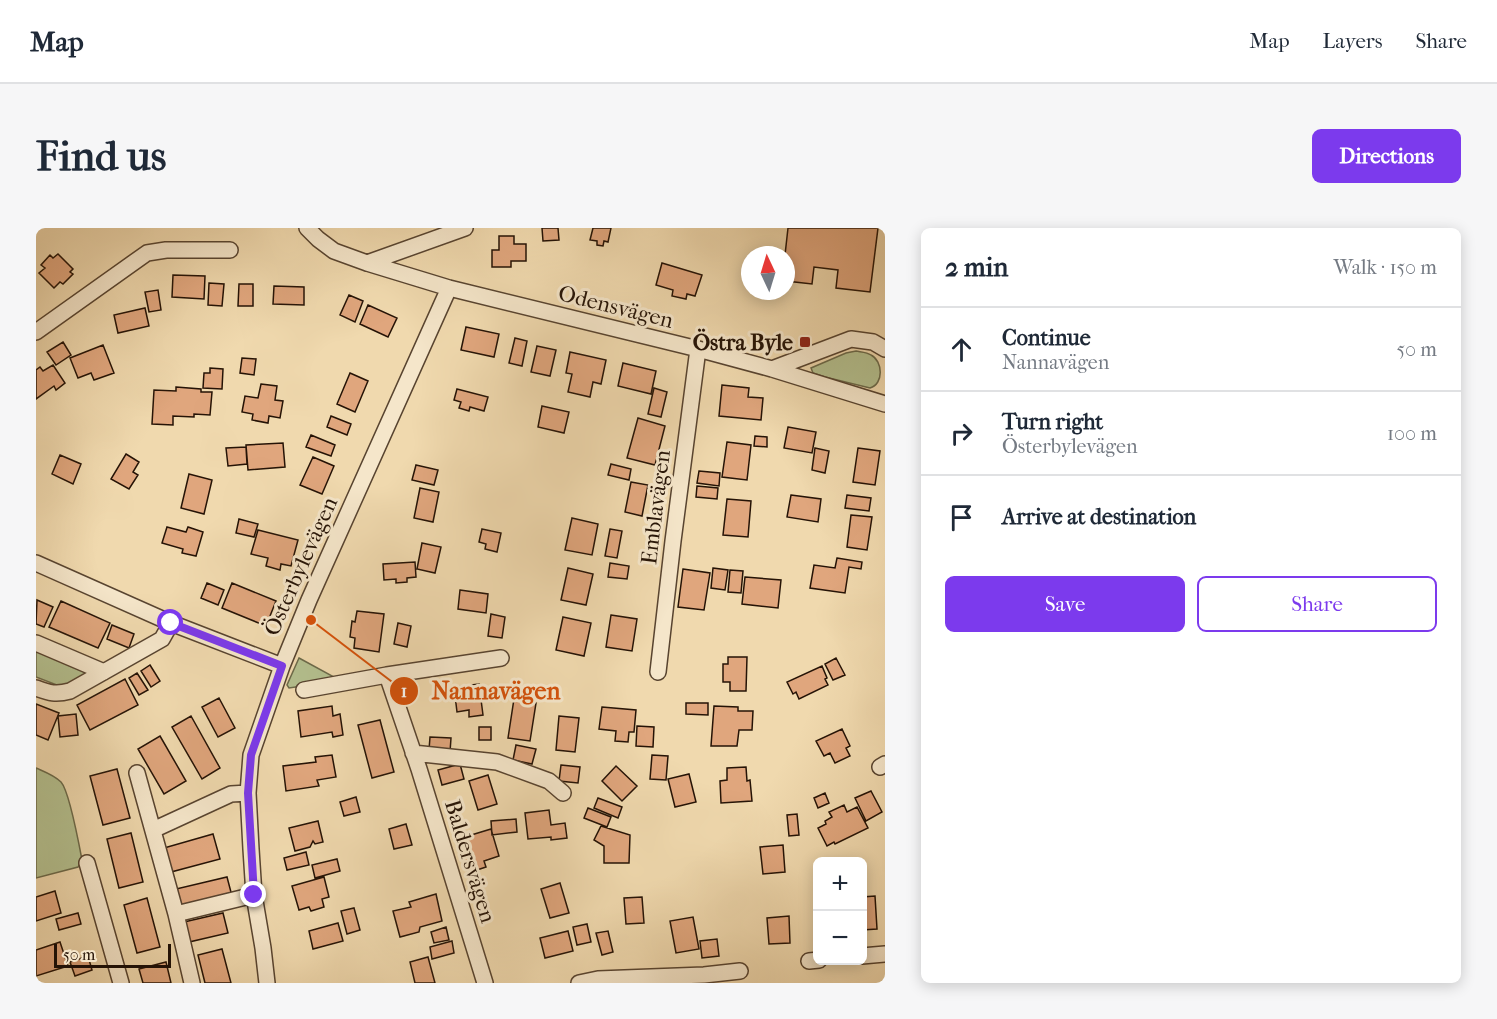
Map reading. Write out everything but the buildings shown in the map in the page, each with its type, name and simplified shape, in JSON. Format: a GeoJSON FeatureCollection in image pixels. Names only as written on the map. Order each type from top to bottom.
{"type":"FeatureCollection","features":[{"type":"Feature","properties":{"kind":"street","name":"Odensvägen"},"geometry":{"type":"LineString","coordinates":[[307,228],[334,251],[367,264],[449,288],[698,349],[885,402]]}},
{"type":"Feature","properties":{"kind":"street"},"geometry":{"type":"LineString","coordinates":[[367,264],[465,228]]}},
{"type":"Feature","properties":{"kind":"street"},"geometry":{"type":"LineString","coordinates":[[36,332],[147,253],[165,250],[230,250]]}},
{"type":"Feature","properties":{"kind":"street","name":"Österbylevägen"},"geometry":{"type":"LineString","coordinates":[[267,983],[254,895],[248,793],[251,755],[282,666],[323,569],[449,288]]}},
{"type":"Feature","properties":{"kind":"street"},"geometry":{"type":"LineString","coordinates":[[772,369],[851,339],[873,342],[885,350]]}},
{"type":"Feature","properties":{"kind":"street","name":"Emblavägen"},"geometry":{"type":"LineString","coordinates":[[658,672],[698,349]]}},
{"type":"Feature","properties":{"kind":"street"},"geometry":{"type":"LineString","coordinates":[[36,563],[171,623],[282,666]]}},
{"type":"Feature","properties":{"kind":"street"},"geometry":{"type":"LineString","coordinates":[[36,687],[52,694],[70,691],[162,639],[171,623]]}},
{"type":"Feature","properties":{"kind":"street"},"geometry":{"type":"LineString","coordinates":[[36,643],[104,672]]}},
{"type":"Feature","properties":{"kind":"street"},"geometry":{"type":"LineString","coordinates":[[304,690],[501,658]]}},
{"type":"Feature","properties":{"kind":"street","name":"Baldersvägen"},"geometry":{"type":"LineString","coordinates":[[387,675],[485,983]]}},
{"type":"Feature","properties":{"kind":"street"},"geometry":{"type":"LineString","coordinates":[[413,753],[497,762],[549,781],[563,793]]}},
{"type":"Feature","properties":{"kind":"street"},"geometry":{"type":"LineString","coordinates":[[137,773],[176,914],[192,983]]}},
{"type":"Feature","properties":{"kind":"street"},"geometry":{"type":"LineString","coordinates":[[153,830],[231,794],[248,793]]}},
{"type":"Feature","properties":{"kind":"street"},"geometry":{"type":"LineString","coordinates":[[87,863],[121,983]]}},
{"type":"Feature","properties":{"kind":"street"},"geometry":{"type":"LineString","coordinates":[[176,914],[254,895]]}},
{"type":"Feature","properties":{"kind":"street"},"geometry":{"type":"LineString","coordinates":[[867,956],[885,954]]}},
{"type":"Feature","properties":{"kind":"street"},"geometry":{"type":"LineString","coordinates":[[579,983],[598,979],[704,975],[740,971]]}},
{"type":"Feature","properties":{"kind":"green space"},"geometry":{"type":"Polygon","coordinates":[[[856,351],[869,354],[878,362],[880,377],[875,386],[870,388],[813,373],[811,368],[856,351]]]}},
{"type":"Feature","properties":{"kind":"green space"},"geometry":{"type":"Polygon","coordinates":[[[36,643],[92,670],[62,687],[36,677],[36,643]]]}},
{"type":"Feature","properties":{"kind":"green space"},"geometry":{"type":"Polygon","coordinates":[[[299,658],[334,677],[309,685],[289,688],[287,685],[299,658]]]}},
{"type":"Feature","properties":{"kind":"green space"},"geometry":{"type":"Polygon","coordinates":[[[36,768],[55,777],[64,787],[82,860],[78,867],[36,878],[36,768]]]}},
{"type":"Feature","properties":{"kind":"place","name":"Östra Byle"},"geometry":{"type":"Point","coordinates":[805,342]}},
{"type":"Feature","properties":{"kind":"place","name":"Nannavägen"},"geometry":{"type":"Point","coordinates":[311,620]}},
{"type":"Feature","properties":{"kind":"route"},"geometry":{"type":"LineString","coordinates":[[171,623],[282,666],[251,755],[248,793],[254,895]]}}]}
